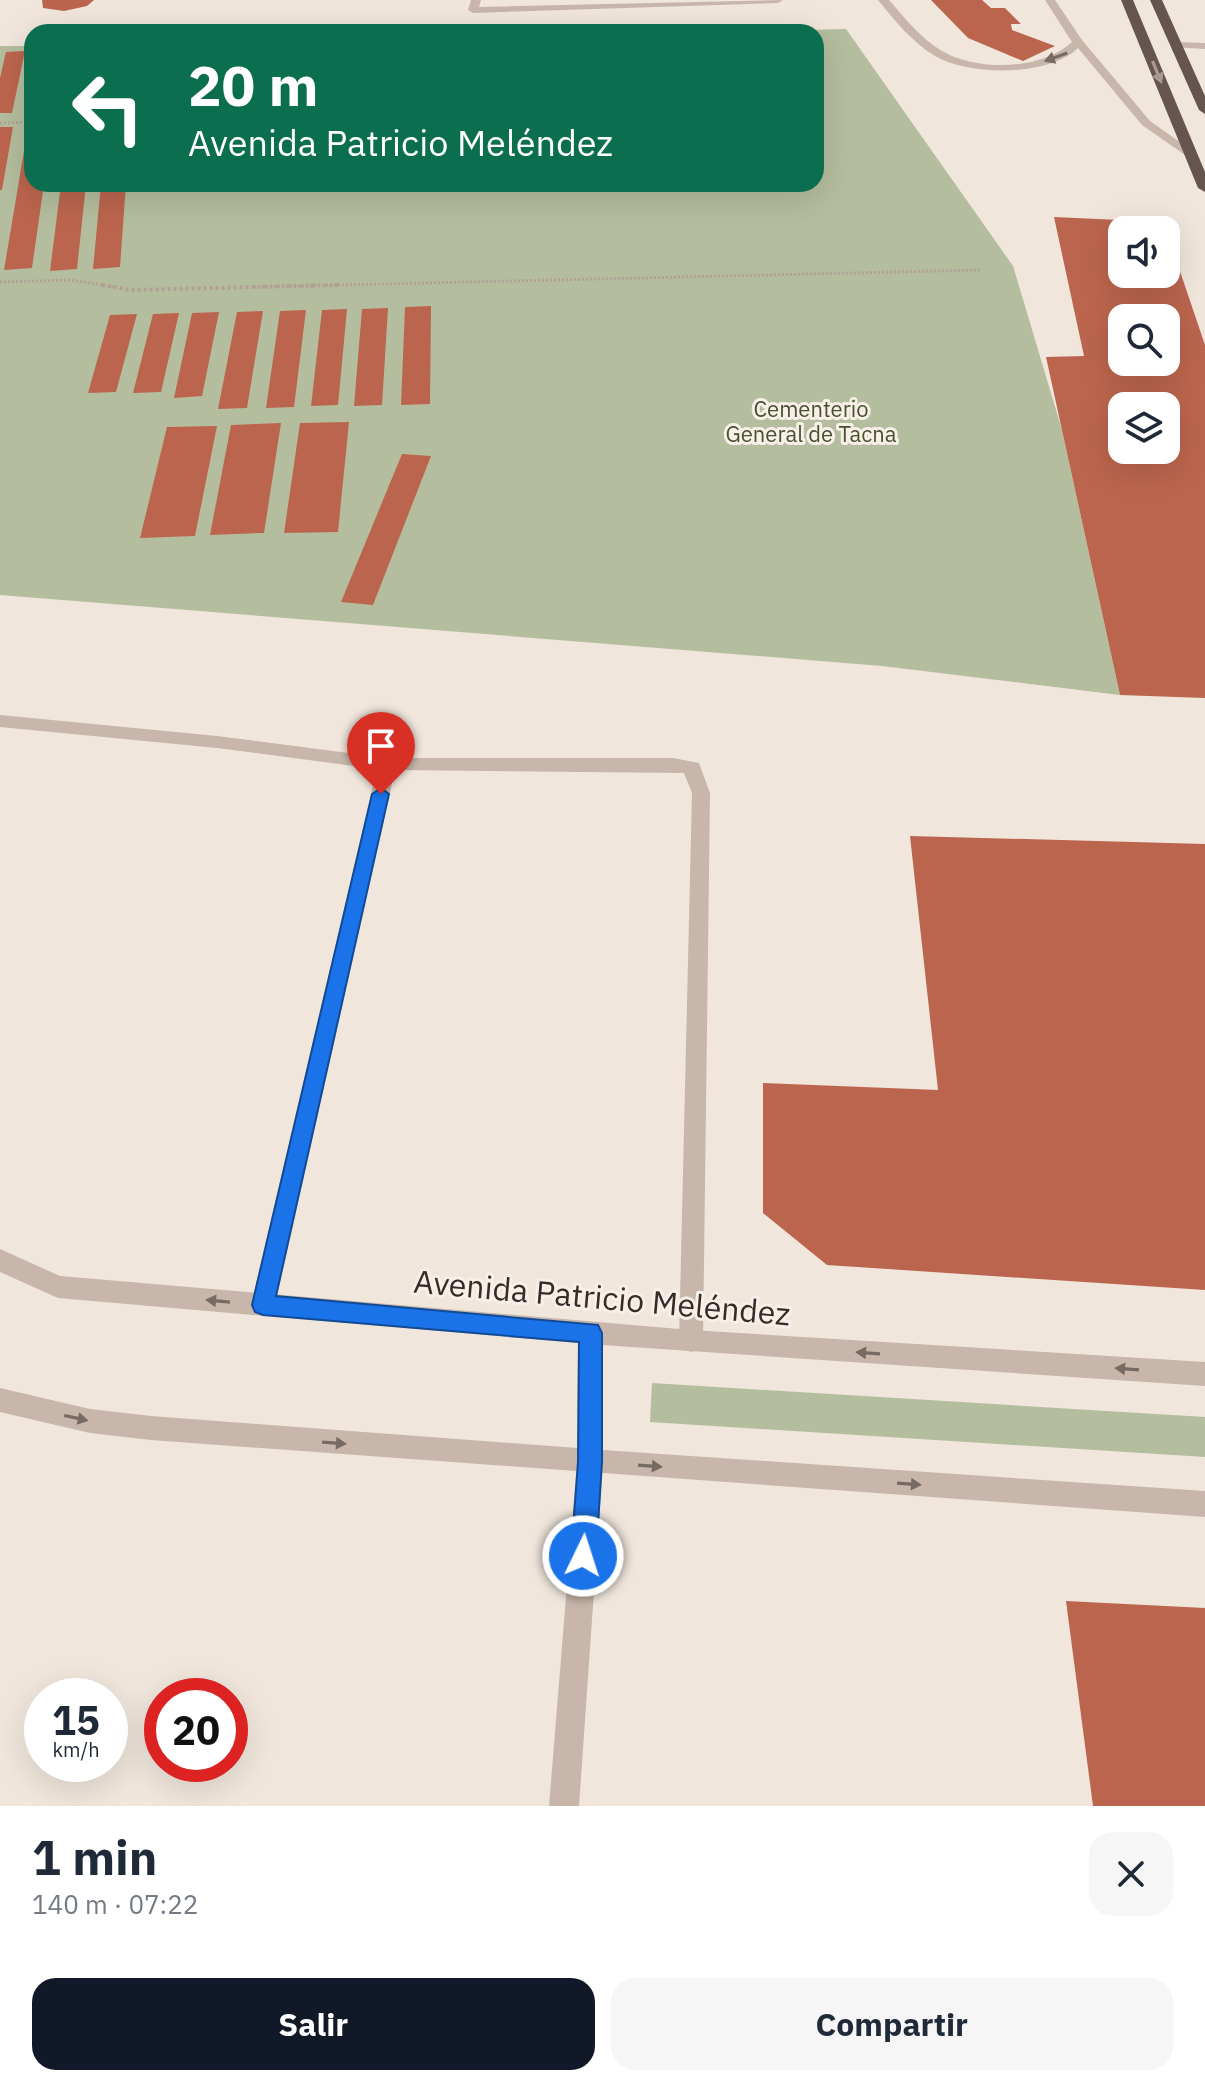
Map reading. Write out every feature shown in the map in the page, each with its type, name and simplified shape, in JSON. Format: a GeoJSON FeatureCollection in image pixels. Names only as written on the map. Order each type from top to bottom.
{"type":"FeatureCollection","features":[{"type":"Feature","properties":{"kind":"highway"},"geometry":{"type":"LineString","coordinates":[[1127,0],[1205,188]]}},
{"type":"Feature","properties":{"kind":"highway"},"geometry":{"type":"LineString","coordinates":[[1156,0],[1205,110]]}},
{"type":"Feature","properties":{"kind":"street"},"geometry":{"type":"LineString","coordinates":[[476,0],[473,10],[586,3],[778,0]]}},
{"type":"Feature","properties":{"kind":"street"},"geometry":{"type":"LineString","coordinates":[[883,0],[927,46],[949,59],[984,65],[1035,63],[1060,57],[1078,42]]}},
{"type":"Feature","properties":{"kind":"street"},"geometry":{"type":"LineString","coordinates":[[1050,0],[1078,42],[1146,123],[1192,155]]}},
{"type":"Feature","properties":{"kind":"street"},"geometry":{"type":"LineString","coordinates":[[1176,45],[1205,46]]}},
{"type":"Feature","properties":{"kind":"street"},"geometry":{"type":"LineString","coordinates":[[0,721],[217,742],[387,764],[673,764],[692,768],[701,793],[691,1341]]}},
{"type":"Feature","properties":{"kind":"street"},"geometry":{"type":"LineString","coordinates":[[263,1305],[387,764]]}},
{"type":"Feature","properties":{"kind":"street","name":"Avenida Patricio Meléndez"},"geometry":{"type":"LineString","coordinates":[[1,1262],[58,1287],[691,1341],[1205,1374]]}},
{"type":"Feature","properties":{"kind":"street"},"geometry":{"type":"LineString","coordinates":[[564,1806],[590,1462],[590,1333]]}},
{"type":"Feature","properties":{"kind":"street"},"geometry":{"type":"LineString","coordinates":[[0,1400],[90,1421],[151,1428],[1205,1504]]}},
{"type":"Feature","properties":{"kind":"path"},"geometry":{"type":"LineString","coordinates":[[0,123],[24,122]]}},
{"type":"Feature","properties":{"kind":"path"},"geometry":{"type":"LineString","coordinates":[[0,282],[71,280],[131,290],[981,270]]}},
{"type":"Feature","properties":{"kind":"green space","name":"Cementerio General de Tacna"},"geometry":{"type":"Polygon","coordinates":[[[824,29],[846,29],[1013,266],[1062,430],[1120,695],[882,666],[0,595],[0,46],[24,46],[24,192],[824,192],[824,29]]]}},
{"type":"Feature","properties":{"kind":"green space"},"geometry":{"type":"Polygon","coordinates":[[[652,1383],[1205,1417],[1205,1457],[650,1422],[652,1383]]]}},
{"type":"Feature","properties":{"kind":"building"},"geometry":{"type":"Polygon","coordinates":[[[42,0],[94,0],[87,6],[64,11],[43,8],[42,0]]]}},
{"type":"Feature","properties":{"kind":"building"},"geometry":{"type":"Polygon","coordinates":[[[931,0],[982,0],[991,8],[1005,8],[1021,24],[1011,24],[1012,30],[1055,46],[1023,61],[968,38],[931,0]]]}},
{"type":"Feature","properties":{"kind":"building"},"geometry":{"type":"Polygon","coordinates":[[[24,51],[24,56],[12,113],[0,113],[0,78],[6,52],[24,51]]]}},
{"type":"Feature","properties":{"kind":"building"},"geometry":{"type":"Polygon","coordinates":[[[0,127],[13,127],[2,190],[0,190],[0,127]]]}},
{"type":"Feature","properties":{"kind":"building"},"geometry":{"type":"Polygon","coordinates":[[[24,151],[24,192],[43,192],[32,268],[4,270],[24,151]]]}},
{"type":"Feature","properties":{"kind":"building"},"geometry":{"type":"Polygon","coordinates":[[[60,192],[85,192],[77,269],[50,271],[60,192]]]}},
{"type":"Feature","properties":{"kind":"building"},"geometry":{"type":"Polygon","coordinates":[[[100,192],[125,192],[120,267],[93,269],[100,192]]]}},
{"type":"Feature","properties":{"kind":"building"},"geometry":{"type":"Polygon","coordinates":[[[1054,217],[1108,219],[1108,288],[1180,288],[1180,271],[1205,345],[1205,698],[1120,695],[1046,357],[1084,356],[1054,217]]]}},
{"type":"Feature","properties":{"kind":"building"},"geometry":{"type":"Polygon","coordinates":[[[431,306],[430,404],[401,405],[405,307],[431,306]]]}},
{"type":"Feature","properties":{"kind":"building"},"geometry":{"type":"Polygon","coordinates":[[[388,308],[382,405],[354,406],[362,309],[388,308]]]}},
{"type":"Feature","properties":{"kind":"building"},"geometry":{"type":"Polygon","coordinates":[[[347,309],[338,405],[311,406],[322,310],[347,309]]]}},
{"type":"Feature","properties":{"kind":"building"},"geometry":{"type":"Polygon","coordinates":[[[306,310],[294,407],[266,408],[280,311],[306,310]]]}},
{"type":"Feature","properties":{"kind":"building"},"geometry":{"type":"Polygon","coordinates":[[[263,311],[247,408],[218,409],[237,312],[263,311]]]}},
{"type":"Feature","properties":{"kind":"building"},"geometry":{"type":"Polygon","coordinates":[[[219,312],[202,396],[174,398],[192,313],[219,312]]]}},
{"type":"Feature","properties":{"kind":"building"},"geometry":{"type":"Polygon","coordinates":[[[179,313],[161,392],[133,393],[153,314],[179,313]]]}},
{"type":"Feature","properties":{"kind":"building"},"geometry":{"type":"Polygon","coordinates":[[[137,314],[116,392],[88,393],[110,315],[137,314]]]}},
{"type":"Feature","properties":{"kind":"building"},"geometry":{"type":"Polygon","coordinates":[[[349,422],[338,532],[284,533],[300,423],[349,422]]]}},
{"type":"Feature","properties":{"kind":"building"},"geometry":{"type":"Polygon","coordinates":[[[281,423],[264,533],[210,535],[231,425],[281,423]]]}},
{"type":"Feature","properties":{"kind":"building"},"geometry":{"type":"Polygon","coordinates":[[[217,426],[195,536],[140,538],[167,427],[217,426]]]}},
{"type":"Feature","properties":{"kind":"building"},"geometry":{"type":"Polygon","coordinates":[[[402,454],[431,456],[373,605],[341,602],[402,454]]]}},
{"type":"Feature","properties":{"kind":"building"},"geometry":{"type":"Polygon","coordinates":[[[910,836],[1205,844],[1205,1290],[827,1265],[763,1213],[763,1083],[938,1090],[910,836]]]}},
{"type":"Feature","properties":{"kind":"building"},"geometry":{"type":"Polygon","coordinates":[[[1066,1601],[1205,1608],[1205,1806],[1093,1806],[1066,1601]]]}},
{"type":"Feature","properties":{"kind":"route"},"geometry":{"type":"LineString","coordinates":[[381,794],[263,1305],[590,1333],[590,1462],[583,1556]]}}]}
